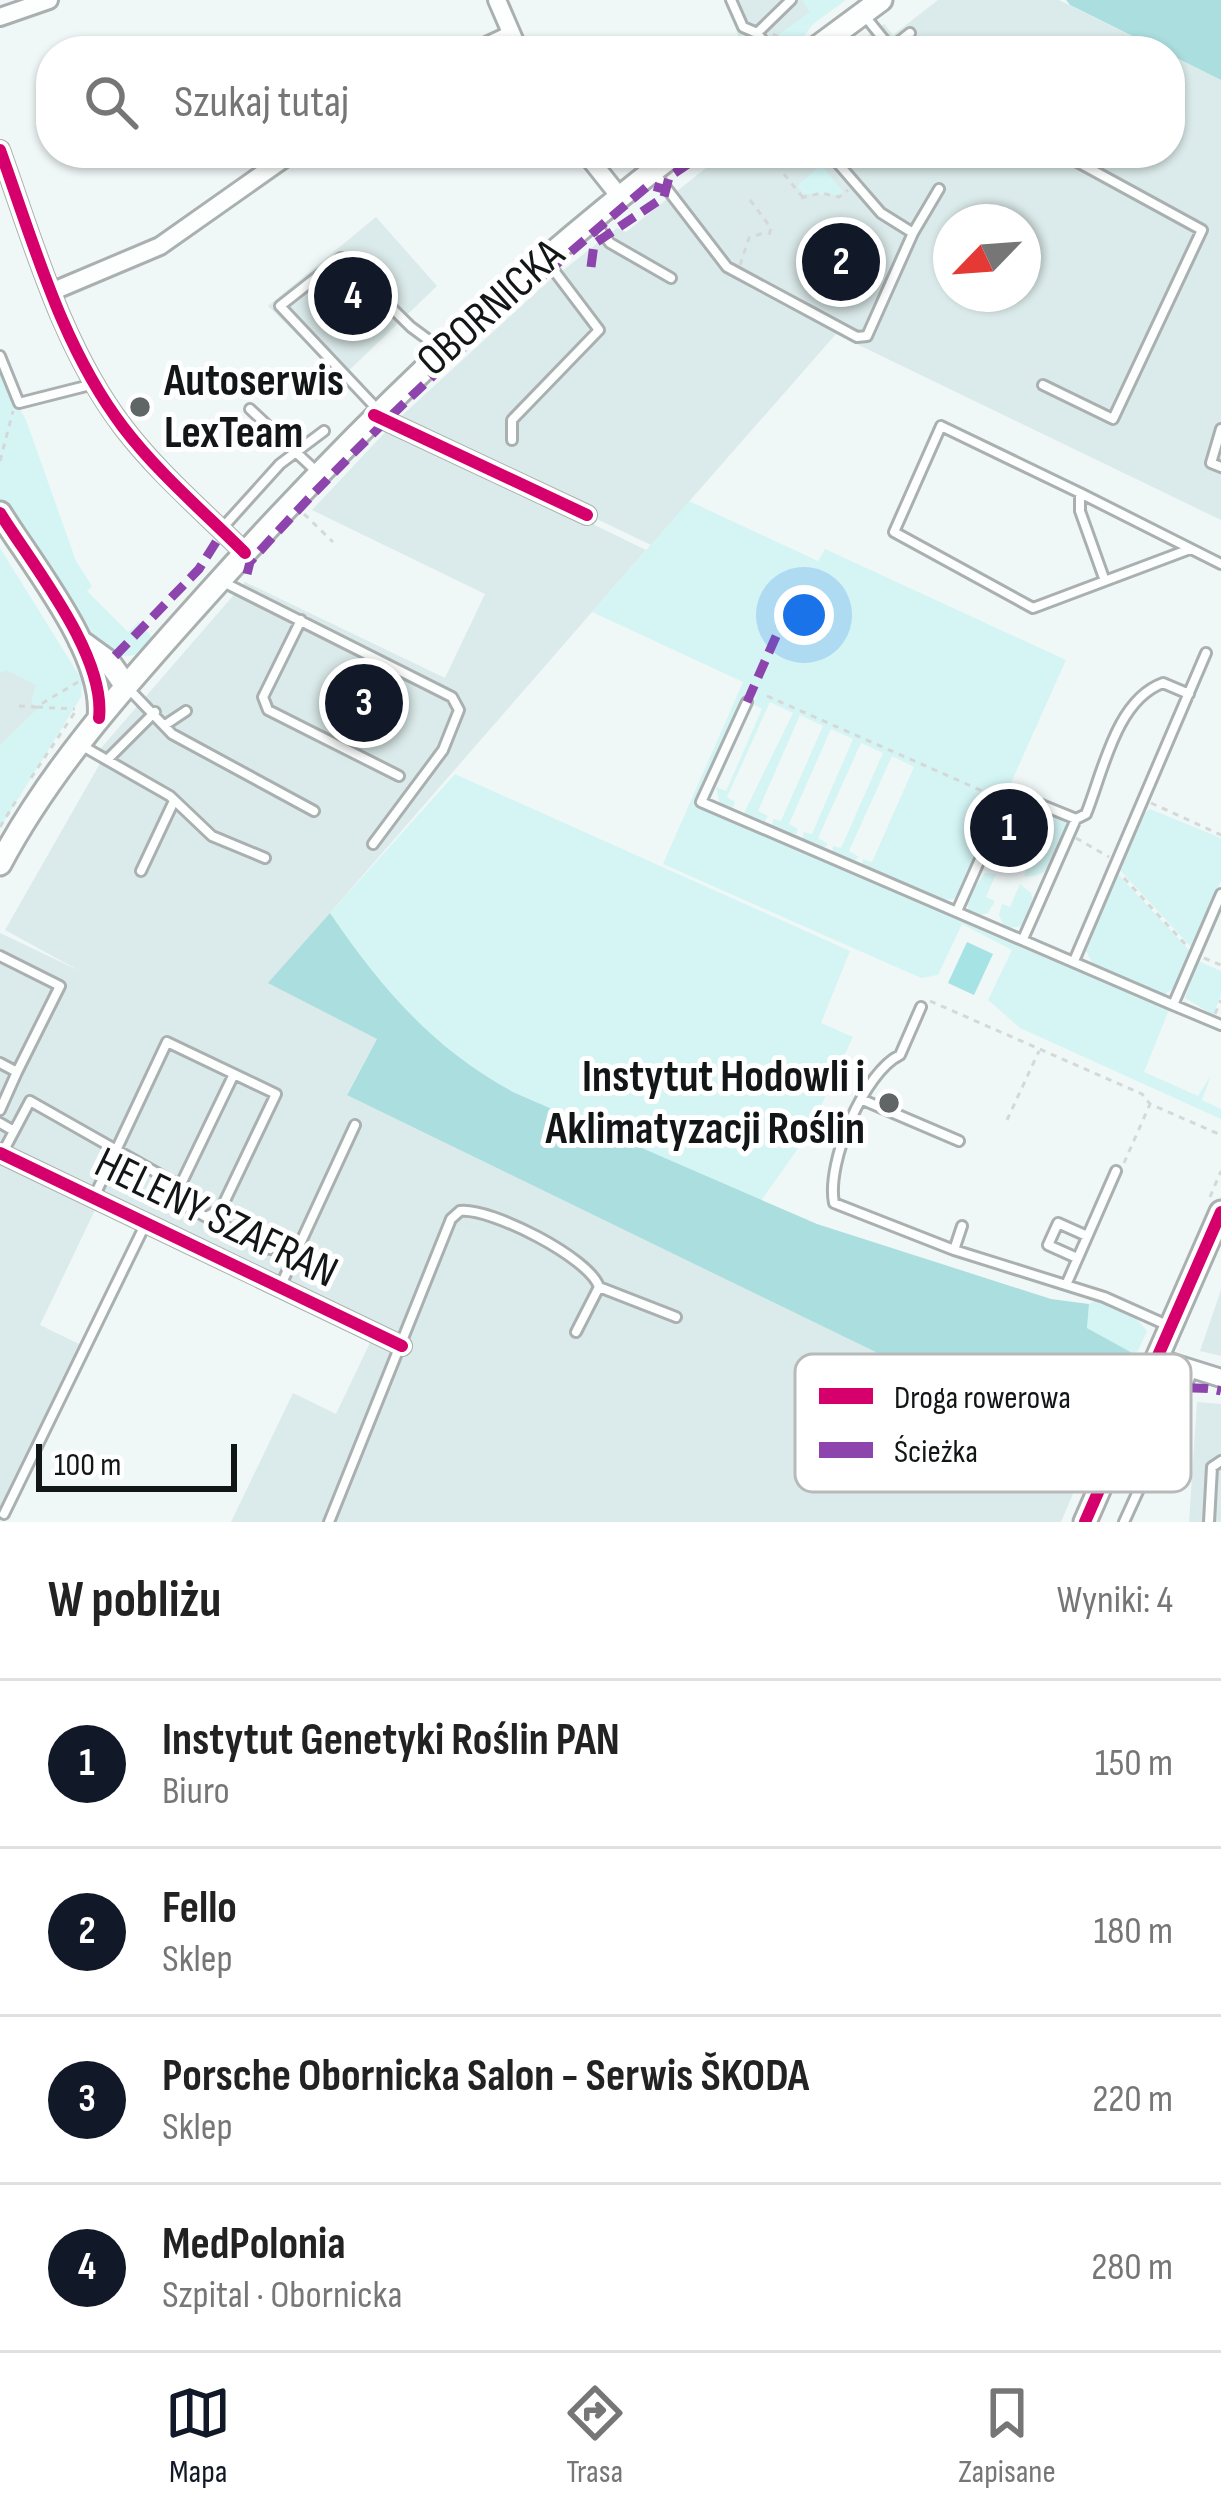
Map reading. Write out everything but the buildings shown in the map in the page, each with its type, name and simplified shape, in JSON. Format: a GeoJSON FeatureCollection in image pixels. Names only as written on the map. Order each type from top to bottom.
{"type":"FeatureCollection","features":[{"type":"Feature","properties":{"kind":"main road"},"geometry":{"type":"LineString","coordinates":[[826,36],[872,7]]}},
{"type":"Feature","properties":{"kind":"main road","name":"OBORNICKA"},"geometry":{"type":"LineString","coordinates":[[0,865],[33,805],[78,743],[149,660],[238,569],[318,473],[442,350],[657,168]]}},
{"type":"Feature","properties":{"kind":"main road"},"geometry":{"type":"LineString","coordinates":[[2,519],[80,641],[99,718]]}},
{"type":"Feature","properties":{"kind":"main road"},"geometry":{"type":"LineString","coordinates":[[91,680],[149,660]]}},
{"type":"Feature","properties":{"kind":"main road"},"geometry":{"type":"LineString","coordinates":[[91,680],[126,686]]}},
{"type":"Feature","properties":{"kind":"main road"},"geometry":{"type":"LineString","coordinates":[[1159,1354],[1214,1245],[1221,1212]]}},
{"type":"Feature","properties":{"kind":"main road"},"geometry":{"type":"LineString","coordinates":[[1085,1522],[1098,1492]]}},
{"type":"Feature","properties":{"kind":"street"},"geometry":{"type":"LineString","coordinates":[[0,17],[49,0]]}},
{"type":"Feature","properties":{"kind":"street"},"geometry":{"type":"LineString","coordinates":[[497,0],[511,36]]}},
{"type":"Feature","properties":{"kind":"street"},"geometry":{"type":"LineString","coordinates":[[0,150],[51,292],[95,383],[133,439],[238,569]]}},
{"type":"Feature","properties":{"kind":"street"},"geometry":{"type":"LineString","coordinates":[[51,292],[160,246],[271,168]]}},
{"type":"Feature","properties":{"kind":"street"},"geometry":{"type":"LineString","coordinates":[[598,168],[620,196]]}},
{"type":"Feature","properties":{"kind":"street"},"geometry":{"type":"LineString","coordinates":[[376,413],[587,515]]}},
{"type":"Feature","properties":{"kind":"street","name":"HELENY SZAFRAN"},"geometry":{"type":"LineString","coordinates":[[1,1154],[401,1346]]}},
{"type":"Feature","properties":{"kind":"street"},"geometry":{"type":"LineString","coordinates":[[1193,1371],[1221,1378]]}},
{"type":"Feature","properties":{"kind":"lane"},"geometry":{"type":"LineString","coordinates":[[730,0],[743,28],[761,29],[791,0]]}},
{"type":"Feature","properties":{"kind":"lane"},"geometry":{"type":"LineString","coordinates":[[872,7],[885,36]]}},
{"type":"Feature","properties":{"kind":"lane"},"geometry":{"type":"LineString","coordinates":[[761,29],[764,36]]}},
{"type":"Feature","properties":{"kind":"lane"},"geometry":{"type":"LineString","coordinates":[[907,36],[910,33]]}},
{"type":"Feature","properties":{"kind":"lane"},"geometry":{"type":"LineString","coordinates":[[841,168],[880,213],[913,232]]}},
{"type":"Feature","properties":{"kind":"lane"},"geometry":{"type":"LineString","coordinates":[[1043,386],[1113,418],[1202,230],[1088,168]]}},
{"type":"Feature","properties":{"kind":"lane"},"geometry":{"type":"LineString","coordinates":[[653,171],[727,267],[857,337],[867,336],[913,232],[939,189]]}},
{"type":"Feature","properties":{"kind":"lane"},"geometry":{"type":"LineString","coordinates":[[592,220],[610,243],[671,278]]}},
{"type":"Feature","properties":{"kind":"lane"},"geometry":{"type":"LineString","coordinates":[[376,413],[280,306],[341,258],[411,327],[442,350]]}},
{"type":"Feature","properties":{"kind":"lane"},"geometry":{"type":"LineString","coordinates":[[512,440],[512,420],[599,331],[545,259]]}},
{"type":"Feature","properties":{"kind":"lane"},"geometry":{"type":"LineString","coordinates":[[0,356],[19,403],[95,383]]}},
{"type":"Feature","properties":{"kind":"lane"},"geometry":{"type":"LineString","coordinates":[[250,410],[318,473]]}},
{"type":"Feature","properties":{"kind":"lane"},"geometry":{"type":"LineString","coordinates":[[1190,549],[1033,608],[894,532],[941,426],[1221,564]]}},
{"type":"Feature","properties":{"kind":"lane"},"geometry":{"type":"LineString","coordinates":[[1221,429],[1211,463],[1221,467]]}},
{"type":"Feature","properties":{"kind":"lane"},"geometry":{"type":"LineString","coordinates":[[225,525],[296,452],[324,431]]}},
{"type":"Feature","properties":{"kind":"lane"},"geometry":{"type":"LineString","coordinates":[[1080,493],[1080,511],[1105,581]]}},
{"type":"Feature","properties":{"kind":"lane"},"geometry":{"type":"LineString","coordinates":[[238,569],[301,620],[444,688],[458,710],[443,750],[373,844]]}},
{"type":"Feature","properties":{"kind":"lane"},"geometry":{"type":"LineString","coordinates":[[301,620],[263,697],[268,710],[399,776]]}},
{"type":"Feature","properties":{"kind":"lane"},"geometry":{"type":"LineString","coordinates":[[1074,961],[1206,653]]}},
{"type":"Feature","properties":{"kind":"lane"},"geometry":{"type":"LineString","coordinates":[[1023,939],[1076,819],[1086,814],[1119,730],[1145,689],[1163,682],[1189,694]]}},
{"type":"Feature","properties":{"kind":"lane"},"geometry":{"type":"LineString","coordinates":[[126,686],[172,734],[314,811]]}},
{"type":"Feature","properties":{"kind":"lane"},"geometry":{"type":"LineString","coordinates":[[747,702],[701,802],[1221,1024]]}},
{"type":"Feature","properties":{"kind":"lane"},"geometry":{"type":"LineString","coordinates":[[165,725],[186,711]]}},
{"type":"Feature","properties":{"kind":"lane"},"geometry":{"type":"LineString","coordinates":[[108,759],[155,712]]}},
{"type":"Feature","properties":{"kind":"lane"},"geometry":{"type":"LineString","coordinates":[[78,743],[173,803],[212,836],[265,858]]}},
{"type":"Feature","properties":{"kind":"lane"},"geometry":{"type":"LineString","coordinates":[[957,911],[1010,792],[1076,819]]}},
{"type":"Feature","properties":{"kind":"lane"},"geometry":{"type":"LineString","coordinates":[[141,872],[173,803]]}},
{"type":"Feature","properties":{"kind":"lane"},"geometry":{"type":"LineString","coordinates":[[1173,1005],[1221,894]]}},
{"type":"Feature","properties":{"kind":"lane"},"geometry":{"type":"LineString","coordinates":[[0,956],[60,986],[0,1110]]}},
{"type":"Feature","properties":{"kind":"lane"},"geometry":{"type":"LineString","coordinates":[[921,1007],[900,1055],[879,1065],[863,1100],[832,1173],[834,1202],[1171,1327]]}},
{"type":"Feature","properties":{"kind":"lane"},"geometry":{"type":"LineString","coordinates":[[93,1198],[167,1042],[276,1094],[221,1209],[206,1216]]}},
{"type":"Feature","properties":{"kind":"lane"},"geometry":{"type":"LineString","coordinates":[[0,1064],[17,1072]]}},
{"type":"Feature","properties":{"kind":"lane"},"geometry":{"type":"LineString","coordinates":[[234,1074],[180,1186],[179,1202],[270,1249]]}},
{"type":"Feature","properties":{"kind":"lane"},"geometry":{"type":"LineString","coordinates":[[863,1100],[959,1141]]}},
{"type":"Feature","properties":{"kind":"lane"},"geometry":{"type":"LineString","coordinates":[[1,1154],[30,1101],[112,1144],[116,1154],[180,1186]]}},
{"type":"Feature","properties":{"kind":"lane"},"geometry":{"type":"LineString","coordinates":[[0,1124],[14,1131]]}},
{"type":"Feature","properties":{"kind":"lane"},"geometry":{"type":"LineString","coordinates":[[280,1288],[355,1125]]}},
{"type":"Feature","properties":{"kind":"lane"},"geometry":{"type":"LineString","coordinates":[[1066,1286],[1116,1171]]}},
{"type":"Feature","properties":{"kind":"lane"},"geometry":{"type":"LineString","coordinates":[[329,1522],[452,1219],[460,1211],[473,1209],[516,1227],[590,1270],[599,1287],[676,1317]]}},
{"type":"Feature","properties":{"kind":"lane"},"geometry":{"type":"LineString","coordinates":[[1077,1258],[1048,1245],[1058,1222],[1087,1236]]}},
{"type":"Feature","properties":{"kind":"lane"},"geometry":{"type":"LineString","coordinates":[[4,1514],[146,1223]]}},
{"type":"Feature","properties":{"kind":"lane"},"geometry":{"type":"LineString","coordinates":[[954,1250],[962,1226]]}},
{"type":"Feature","properties":{"kind":"lane"},"geometry":{"type":"LineString","coordinates":[[576,1332],[599,1287]]}},
{"type":"Feature","properties":{"kind":"lane"},"geometry":{"type":"LineString","coordinates":[[1191,1375],[1193,1371]]}},
{"type":"Feature","properties":{"kind":"lane"},"geometry":{"type":"LineString","coordinates":[[1209,1522],[1212,1467],[1221,1461]]}},
{"type":"Feature","properties":{"kind":"lane"},"geometry":{"type":"LineString","coordinates":[[1124,1522],[1138,1492]]}},
{"type":"Feature","properties":{"kind":"path"},"geometry":{"type":"LineString","coordinates":[[761,29],[775,36]]}},
{"type":"Feature","properties":{"kind":"path"},"geometry":{"type":"LineString","coordinates":[[784,174],[803,199],[821,193],[839,197],[854,184]]}},
{"type":"Feature","properties":{"kind":"path"},"geometry":{"type":"LineString","coordinates":[[739,268],[749,238],[771,228],[750,200]]}},
{"type":"Feature","properties":{"kind":"path"},"geometry":{"type":"LineString","coordinates":[[0,461],[19,403]]}},
{"type":"Feature","properties":{"kind":"path"},"geometry":{"type":"LineString","coordinates":[[300,506],[333,542]]}},
{"type":"Feature","properties":{"kind":"path"},"geometry":{"type":"LineString","coordinates":[[36,707],[53,692],[91,680]]}},
{"type":"Feature","properties":{"kind":"path"},"geometry":{"type":"LineString","coordinates":[[31,779],[91,680]]}},
{"type":"Feature","properties":{"kind":"path"},"geometry":{"type":"LineString","coordinates":[[766,696],[1006,801]]}},
{"type":"Feature","properties":{"kind":"path"},"geometry":{"type":"LineString","coordinates":[[19,706],[77,710]]}},
{"type":"Feature","properties":{"kind":"path"},"geometry":{"type":"LineString","coordinates":[[0,827],[19,796]]}},
{"type":"Feature","properties":{"kind":"path"},"geometry":{"type":"LineString","coordinates":[[1144,800],[1221,835]]}},
{"type":"Feature","properties":{"kind":"path"},"geometry":{"type":"LineString","coordinates":[[1070,834],[1116,865],[1195,955],[1221,965]]}},
{"type":"Feature","properties":{"kind":"path"},"geometry":{"type":"LineString","coordinates":[[921,1007],[925,998],[1142,1094],[1150,1104],[1221,1135]]}},
{"type":"Feature","properties":{"kind":"path"},"geometry":{"type":"LineString","coordinates":[[1007,1120],[1040,1049]]}},
{"type":"Feature","properties":{"kind":"path"},"geometry":{"type":"LineString","coordinates":[[1116,1171],[1150,1104]]}},
{"type":"Feature","properties":{"kind":"shaded area"},"geometry":{"type":"Polygon","coordinates":[[[727,0],[810,0],[818,11],[785,36],[738,36],[727,0]]]}},
{"type":"Feature","properties":{"kind":"shaded area"},"geometry":{"type":"Polygon","coordinates":[[[802,0],[846,0],[804,36],[778,35],[810,12],[802,0]]]}},
{"type":"Feature","properties":{"kind":"shaded area"},"geometry":{"type":"Polygon","coordinates":[[[938,0],[1059,0],[1132,36],[868,36],[884,24],[893,35],[938,0]]]}},
{"type":"Feature","properties":{"kind":"shaded area"},"geometry":{"type":"Polygon","coordinates":[[[1066,0],[1221,0],[1221,80],[1185,62],[1185,36],[1132,36],[1066,0]]]}},
{"type":"Feature","properties":{"kind":"shaded area"},"geometry":{"type":"Polygon","coordinates":[[[1185,62],[1221,80],[1221,520],[836,334],[651,545],[395,422],[543,286],[617,228],[626,232],[706,168],[1185,168],[1185,62]]]}},
{"type":"Feature","properties":{"kind":"shaded area"},"geometry":{"type":"Polygon","coordinates":[[[817,168],[824,168],[843,192],[803,194],[797,186],[817,168]]]}},
{"type":"Feature","properties":{"kind":"shaded area"},"geometry":{"type":"Polygon","coordinates":[[[376,217],[437,286],[341,378],[268,306],[376,217]]]}},
{"type":"Feature","properties":{"kind":"shaded area"},"geometry":{"type":"Polygon","coordinates":[[[0,372],[26,420],[76,561],[92,586],[87,591],[128,632],[139,622],[152,637],[135,655],[115,657],[82,632],[0,500],[0,372]]]}},
{"type":"Feature","properties":{"kind":"shaded area"},"geometry":{"type":"Polygon","coordinates":[[[391,426],[646,550],[269,983],[377,1039],[347,1094],[880,1354],[795,1354],[795,1492],[1074,1492],[1061,1522],[231,1522],[293,1393],[336,1414],[377,1328],[0,1147],[0,933],[80,971],[5,930],[102,760],[95,755],[245,582],[445,678],[485,594],[312,510],[391,426]]]}},
{"type":"Feature","properties":{"kind":"shaded area"},"geometry":{"type":"Polygon","coordinates":[[[689,501],[818,561],[825,549],[1066,660],[963,890],[954,899],[938,900],[862,865],[863,859],[872,862],[914,767],[892,756],[849,851],[859,857],[851,863],[832,854],[833,846],[841,848],[883,753],[861,743],[818,838],[828,844],[821,850],[802,841],[804,832],[812,834],[853,739],[831,729],[789,824],[798,829],[796,834],[772,829],[773,819],[781,821],[823,726],[800,715],[758,811],[768,816],[765,821],[743,815],[793,713],[770,702],[727,797],[735,802],[732,809],[720,805],[716,787],[726,791],[762,709],[753,704],[756,696],[746,692],[696,803],[1166,1005],[1169,1010],[1144,1072],[1198,1096],[1211,1075],[1202,1100],[1221,1109],[1221,1119],[1020,1028],[988,1000],[1012,950],[962,924],[938,975],[921,978],[663,864],[743,682],[592,612],[689,501]]]}},
{"type":"Feature","properties":{"kind":"shaded area"},"geometry":{"type":"Polygon","coordinates":[[[0,548],[82,680],[81,697],[0,828],[0,745],[37,709],[31,702],[36,685],[6,670],[0,673],[0,548]]]}},
{"type":"Feature","properties":{"kind":"shaded area"},"geometry":{"type":"Polygon","coordinates":[[[0,663],[76,703],[0,818],[0,663]]]}},
{"type":"Feature","properties":{"kind":"shaded area"},"geometry":{"type":"Polygon","coordinates":[[[455,774],[850,951],[821,1023],[853,1037],[807,1136],[760,1202],[506,1091],[435,1043],[366,964],[330,913],[455,774]]]}},
{"type":"Feature","properties":{"kind":"shaded area"},"geometry":{"type":"Polygon","coordinates":[[[1013,799],[1026,800],[1034,812],[1052,813],[1067,824],[1055,861],[1034,876],[1024,876],[1046,824],[1022,815],[1000,865],[991,854],[991,841],[1013,799]]]}},
{"type":"Feature","properties":{"kind":"shaded area"},"geometry":{"type":"Polygon","coordinates":[[[1150,809],[1221,838],[1221,881],[1192,948],[1118,868],[1140,817],[1150,809]]]}},
{"type":"Feature","properties":{"kind":"shaded area"},"geometry":{"type":"Polygon","coordinates":[[[1116,872],[1191,952],[1175,987],[1164,995],[1095,968],[1086,951],[1116,872]]]}},
{"type":"Feature","properties":{"kind":"shaded area"},"geometry":{"type":"Polygon","coordinates":[[[985,873],[996,874],[986,897],[995,901],[988,913],[977,916],[969,913],[966,899],[985,873]]]}},
{"type":"Feature","properties":{"kind":"shaded area"},"geometry":{"type":"Polygon","coordinates":[[[1020,884],[1031,893],[1034,908],[1021,926],[1005,929],[999,915],[1002,904],[1010,907],[1020,884]]]}},
{"type":"Feature","properties":{"kind":"shaded area"},"geometry":{"type":"Polygon","coordinates":[[[330,913],[411,1015],[459,1057],[515,1093],[817,1224],[1051,1299],[1089,1304],[1087,1328],[1134,1354],[880,1354],[347,1095],[377,1039],[268,983],[330,913]]]}},
{"type":"Feature","properties":{"kind":"shaded area"},"geometry":{"type":"Polygon","coordinates":[[[967,942],[993,954],[974,995],[948,983],[967,942]]]}},
{"type":"Feature","properties":{"kind":"shaded area"},"geometry":{"type":"Polygon","coordinates":[[[1198,961],[1221,971],[1221,996],[1213,1015],[1185,998],[1198,961]]]}},
{"type":"Feature","properties":{"kind":"shaded area"},"geometry":{"type":"Polygon","coordinates":[[[0,1165],[95,1210],[40,1325],[79,1344],[0,1507],[0,1165]]]}},
{"type":"Feature","properties":{"kind":"shaded area"},"geometry":{"type":"Polygon","coordinates":[[[1221,1290],[1221,1356],[1200,1351],[1221,1290]]]}},
{"type":"Feature","properties":{"kind":"shaded area"},"geometry":{"type":"Polygon","coordinates":[[[1096,1300],[1135,1317],[1147,1331],[1136,1354],[1087,1328],[1089,1304],[1096,1300]]]}},
{"type":"Feature","properties":{"kind":"shaded area"},"geometry":{"type":"Polygon","coordinates":[[[1197,1402],[1221,1404],[1221,1522],[1189,1522],[1197,1402]]]}},
{"type":"Feature","properties":{"kind":"marked path"},"geometry":{"type":"LineString","coordinates":[[591,267],[594,244],[664,197],[669,177],[682,168]]}},
{"type":"Feature","properties":{"kind":"marked path"},"geometry":{"type":"LineString","coordinates":[[247,574],[250,562],[344,462],[493,320],[649,185],[667,190]]}},
{"type":"Feature","properties":{"kind":"marked path"},"geometry":{"type":"LineString","coordinates":[[115,656],[199,569],[223,531]]}},
{"type":"Feature","properties":{"kind":"marked path"},"geometry":{"type":"LineString","coordinates":[[747,702],[781,625]]}},
{"type":"Feature","properties":{"kind":"marked path"},"geometry":{"type":"LineString","coordinates":[[1191,1388],[1221,1391]]}},
{"type":"Feature","properties":{"kind":"cycle path"},"geometry":{"type":"LineString","coordinates":[[0,150],[51,294],[102,396],[151,460],[245,553]]}},
{"type":"Feature","properties":{"kind":"cycle path"},"geometry":{"type":"LineString","coordinates":[[374,415],[587,515]]}},
{"type":"Feature","properties":{"kind":"cycle path"},"geometry":{"type":"LineString","coordinates":[[0,513],[79,639],[98,693],[99,718]]}},
{"type":"Feature","properties":{"kind":"cycle path"},"geometry":{"type":"LineString","coordinates":[[0,1153],[402,1346]]}},
{"type":"Feature","properties":{"kind":"cycle path"},"geometry":{"type":"LineString","coordinates":[[1159,1354],[1221,1212]]}},
{"type":"Feature","properties":{"kind":"cycle path"},"geometry":{"type":"LineString","coordinates":[[1085,1522],[1098,1492]]}},
{"type":"Feature","properties":{"kind":"place","name":"Fello"},"geometry":{"type":"Point","coordinates":[841,262]}},
{"type":"Feature","properties":{"kind":"place","name":"MedPolonia"},"geometry":{"type":"Point","coordinates":[353,296]}},
{"type":"Feature","properties":{"kind":"place","name":"Autoserwis LexTeam"},"geometry":{"type":"Point","coordinates":[140,407]}},
{"type":"Feature","properties":{"kind":"place","name":"Porsche Obornicka Salon - Serwis ŠKODA"},"geometry":{"type":"Point","coordinates":[364,703]}},
{"type":"Feature","properties":{"kind":"place","name":"Instytut Genetyki Roślin PAN"},"geometry":{"type":"Point","coordinates":[1009,828]}},
{"type":"Feature","properties":{"kind":"place","name":"Instytut Hodowli i Aklimatyzacji Roślin"},"geometry":{"type":"Point","coordinates":[889,1103]}}]}
